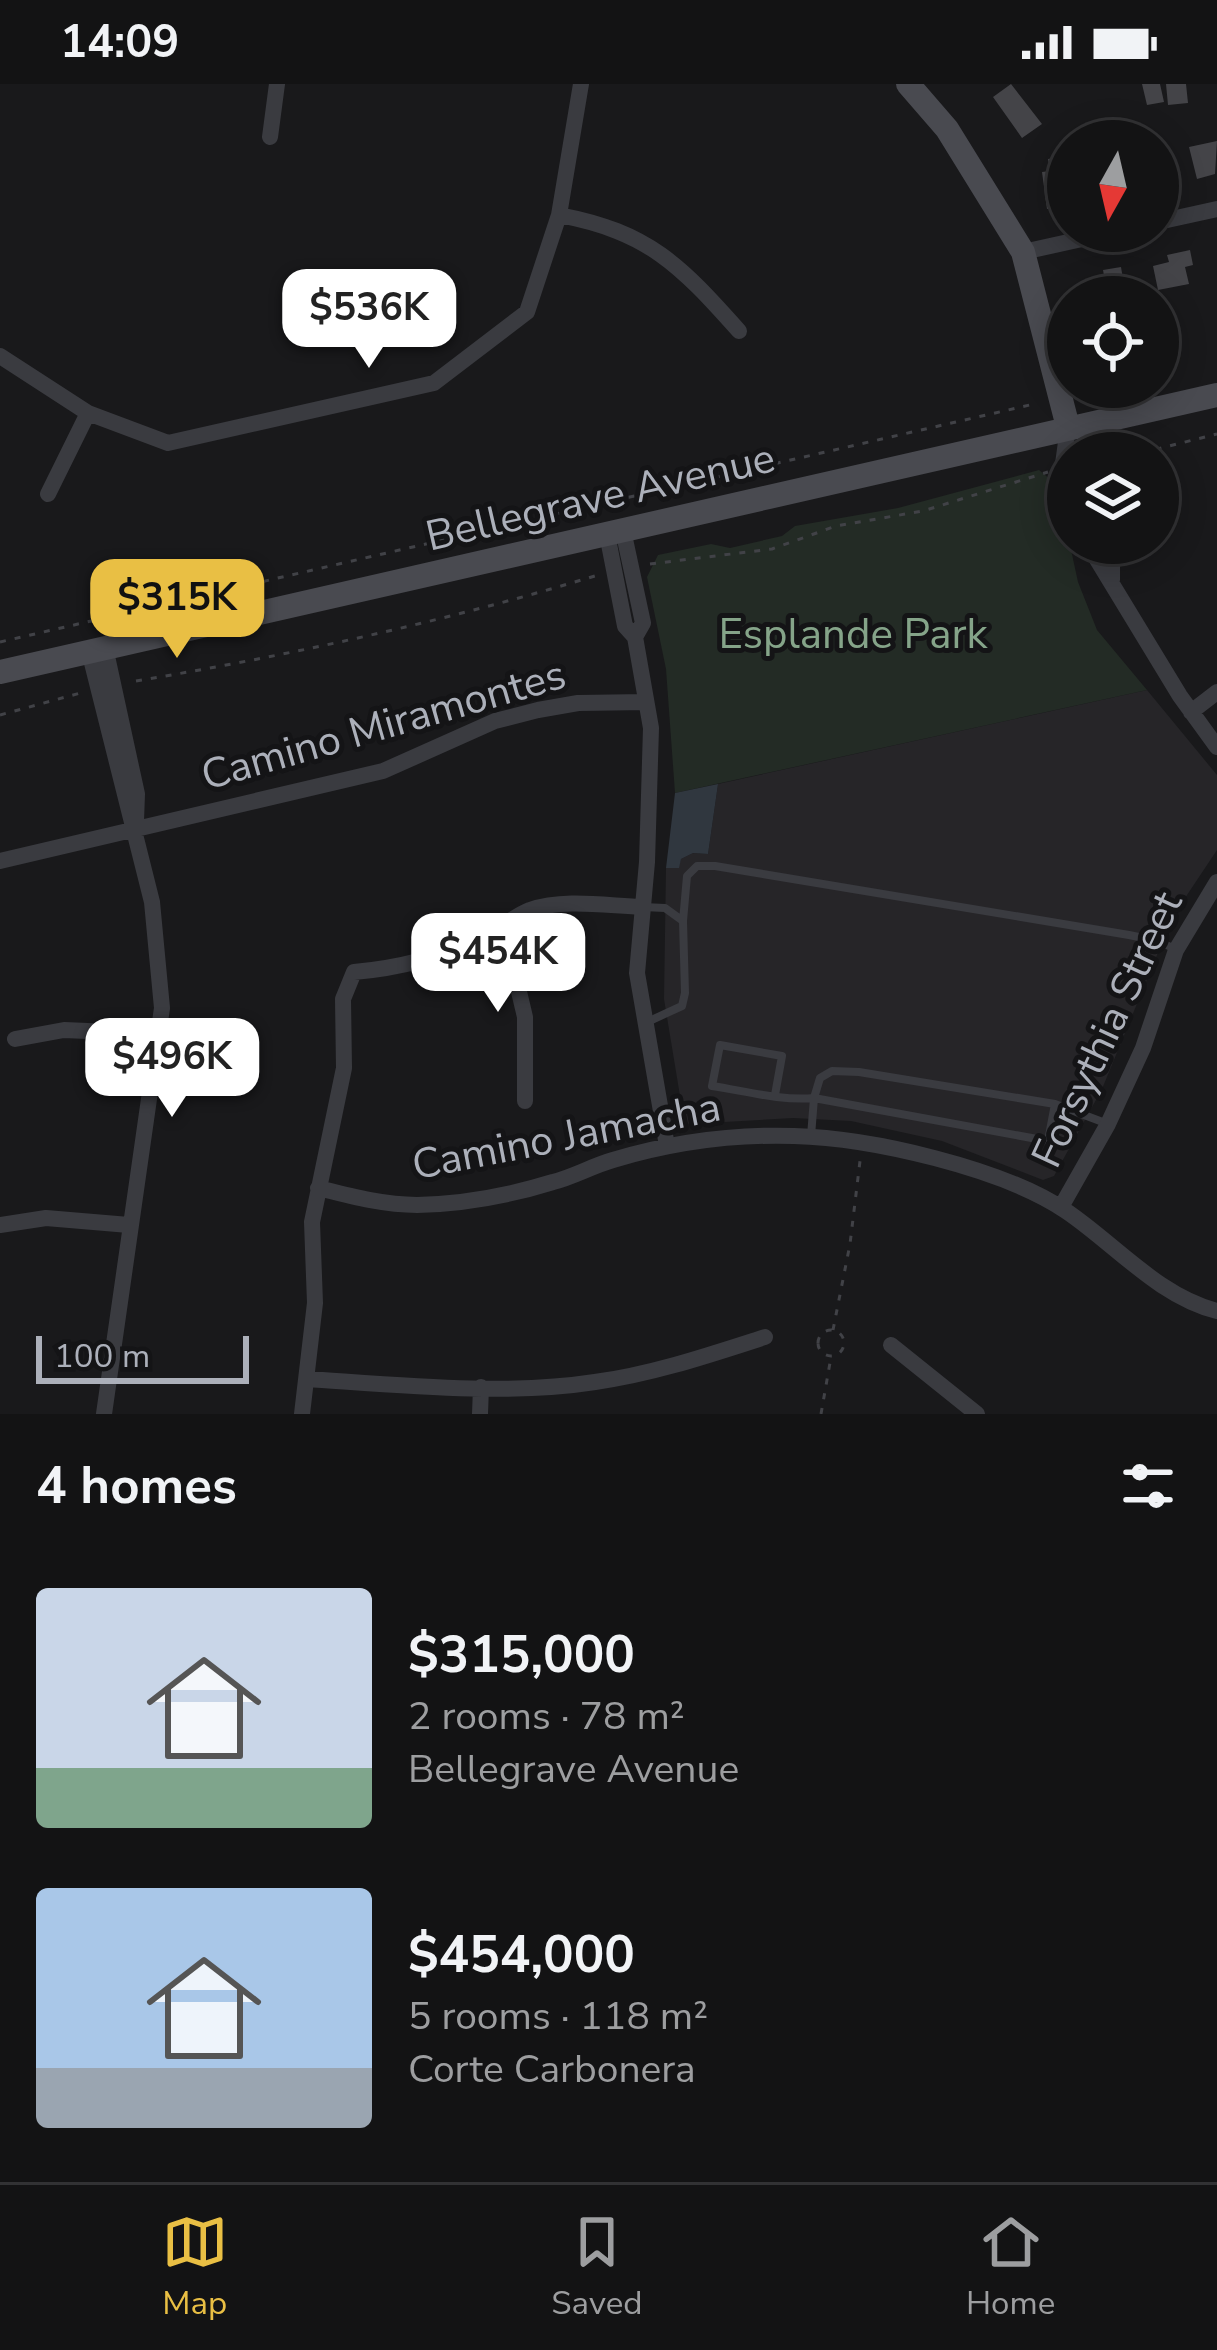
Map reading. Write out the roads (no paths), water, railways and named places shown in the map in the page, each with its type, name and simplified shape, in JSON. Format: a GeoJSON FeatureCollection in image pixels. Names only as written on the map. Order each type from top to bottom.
{"type":"FeatureCollection","features":[{"type":"Feature","properties":{"kind":"main road"},"geometry":{"type":"LineString","coordinates":[[908,84],[947,129],[1023,252],[1068,427]]}},
{"type":"Feature","properties":{"kind":"main road","name":"Bellegrave Avenue"},"geometry":{"type":"LineString","coordinates":[[0,672],[1217,395]]}},
{"type":"Feature","properties":{"kind":"street"},"geometry":{"type":"LineString","coordinates":[[270,137],[277,84]]}},
{"type":"Feature","properties":{"kind":"street"},"geometry":{"type":"LineString","coordinates":[[0,356],[88,413],[168,443],[434,383],[527,312],[559,215],[581,84]]}},
{"type":"Feature","properties":{"kind":"street"},"geometry":{"type":"LineString","coordinates":[[1179,217],[1217,209]]}},
{"type":"Feature","properties":{"kind":"street"},"geometry":{"type":"LineString","coordinates":[[559,215],[611,227],[660,253],[739,332]]}},
{"type":"Feature","properties":{"kind":"street"},"geometry":{"type":"LineString","coordinates":[[1023,252],[1047,247]]}},
{"type":"Feature","properties":{"kind":"street"},"geometry":{"type":"LineString","coordinates":[[48,494],[88,413]]}},
{"type":"Feature","properties":{"kind":"street"},"geometry":{"type":"LineString","coordinates":[[1068,427],[1071,432]]}},
{"type":"Feature","properties":{"kind":"street"},"geometry":{"type":"LineString","coordinates":[[1067,432],[1068,427]]}},
{"type":"Feature","properties":{"kind":"street"},"geometry":{"type":"LineString","coordinates":[[615,532],[643,622],[635,637],[651,728],[637,973],[667,1146]]}},
{"type":"Feature","properties":{"kind":"street"},"geometry":{"type":"LineString","coordinates":[[1101,564],[1150,650],[1217,747]]}},
{"type":"Feature","properties":{"kind":"street"},"geometry":{"type":"LineString","coordinates":[[1112,564],[1112,580]]}},
{"type":"Feature","properties":{"kind":"street"},"geometry":{"type":"LineString","coordinates":[[97,649],[124,796],[136,827],[152,902],[162,1008],[104,1414]]}},
{"type":"Feature","properties":{"kind":"street"},"geometry":{"type":"LineString","coordinates":[[1191,712],[1217,692]]}},
{"type":"Feature","properties":{"kind":"street","name":"Camino Miramontes"},"geometry":{"type":"LineString","coordinates":[[0,861],[383,771],[495,721],[538,710],[578,703],[646,702]]}},
{"type":"Feature","properties":{"kind":"street","name":"Forsythia Street"},"geometry":{"type":"LineString","coordinates":[[1061,1208],[1143,1048],[1176,950],[1217,882]]}},
{"type":"Feature","properties":{"kind":"street"},"geometry":{"type":"LineString","coordinates":[[302,1414],[315,1303],[312,1222],[344,1068],[343,999],[355,971],[399,968],[437,956],[532,909],[643,907]]}},
{"type":"Feature","properties":{"kind":"street"},"geometry":{"type":"LineString","coordinates":[[503,924],[525,1017],[525,1100]]}},
{"type":"Feature","properties":{"kind":"street"},"geometry":{"type":"LineString","coordinates":[[14,1039],[104,1028],[158,1034]]}},
{"type":"Feature","properties":{"kind":"street","name":"Camino Jamacha"},"geometry":{"type":"LineString","coordinates":[[318,1188],[417,1205],[553,1183],[667,1146],[743,1138],[853,1142],[955,1163],[1016,1184],[1061,1208],[1159,1284],[1191,1304],[1217,1311]]}},
{"type":"Feature","properties":{"kind":"street"},"geometry":{"type":"LineString","coordinates":[[0,1225],[46,1218],[129,1225]]}},
{"type":"Feature","properties":{"kind":"street"},"geometry":{"type":"LineString","coordinates":[[307,1379],[481,1387],[592,1383],[688,1363],[765,1337]]}},
{"type":"Feature","properties":{"kind":"street"},"geometry":{"type":"LineString","coordinates":[[891,1345],[977,1414]]}},
{"type":"Feature","properties":{"kind":"street"},"geometry":{"type":"LineString","coordinates":[[480,1414],[481,1387]]}},
{"type":"Feature","properties":{"kind":"lane"},"geometry":{"type":"LineString","coordinates":[[644,1024],[682,1006],[687,876],[697,866],[1129,935],[1176,950]]}},
{"type":"Feature","properties":{"kind":"lane"},"geometry":{"type":"LineString","coordinates":[[643,907],[665,908],[683,921]]}},
{"type":"Feature","properties":{"kind":"lane"},"geometry":{"type":"LineString","coordinates":[[775,1095],[782,1056],[720,1045],[712,1085],[775,1095],[814,1098],[1048,1141],[1055,1104]]}},
{"type":"Feature","properties":{"kind":"lane"},"geometry":{"type":"LineString","coordinates":[[811,1137],[820,1078],[832,1071],[1055,1104],[1108,1124]]}},
{"type":"Feature","properties":{"kind":"park label","name":"Esplande Park"},"geometry":{"type":"Point","coordinates":[853,633]}}]}
